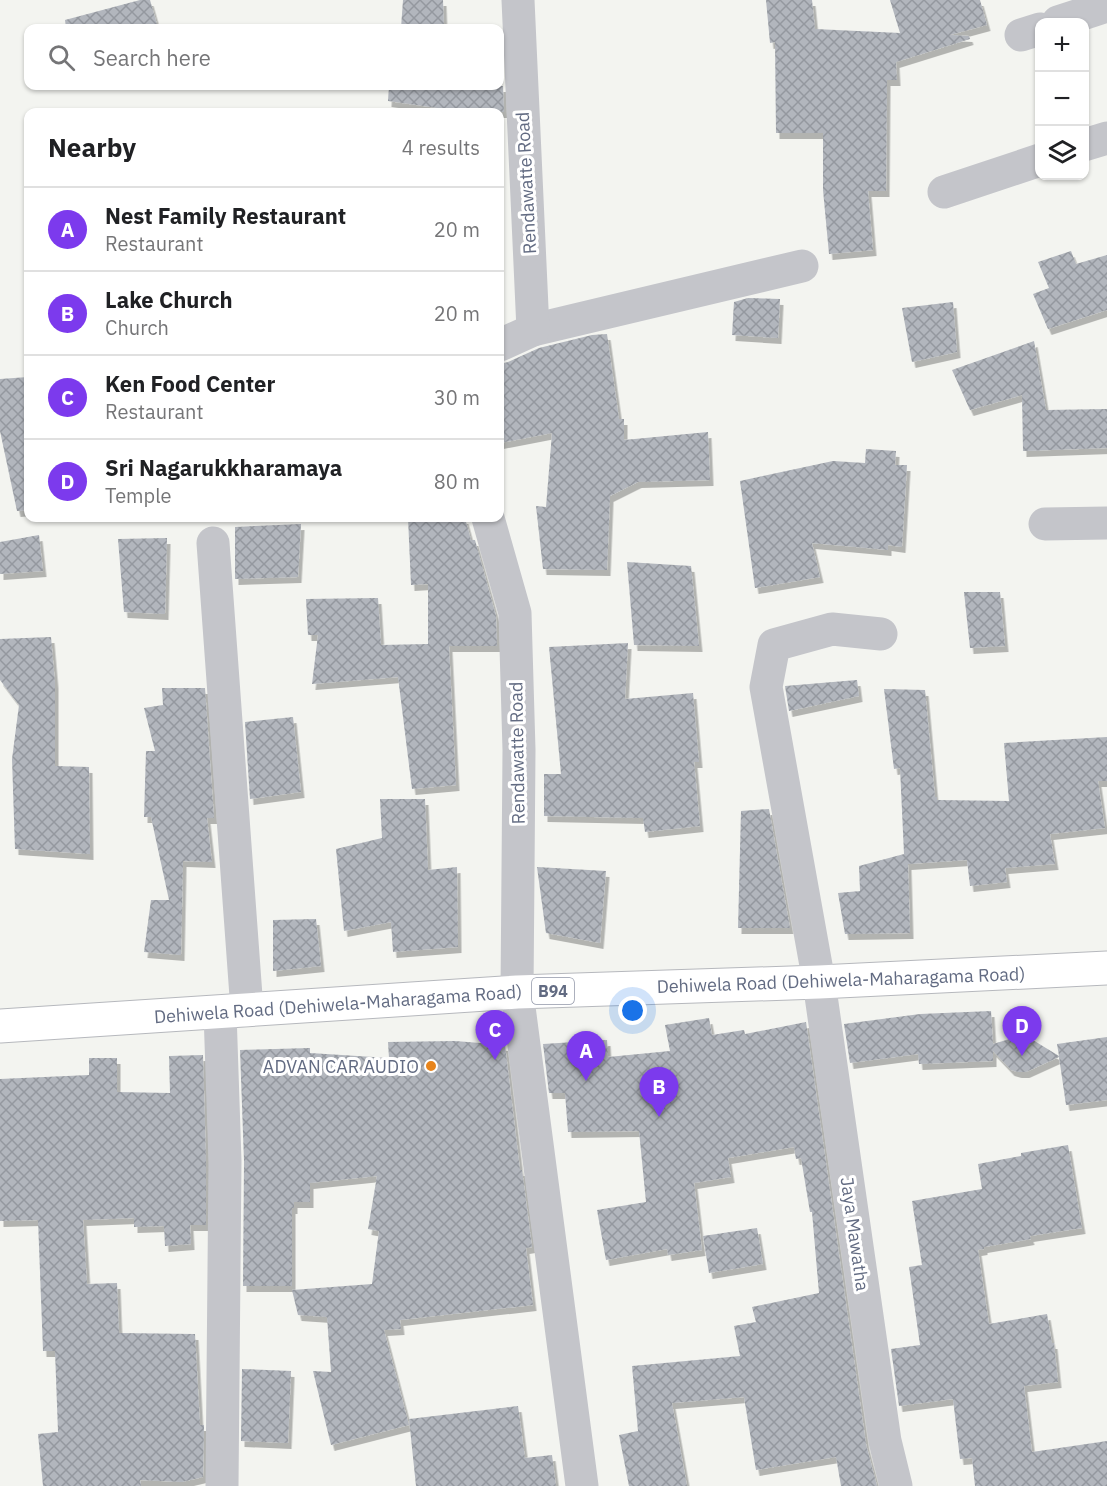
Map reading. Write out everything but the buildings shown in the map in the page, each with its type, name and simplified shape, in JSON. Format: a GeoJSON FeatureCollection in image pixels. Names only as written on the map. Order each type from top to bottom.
{"type":"FeatureCollection","features":[{"type":"Feature","properties":{"kind":"main road","name":"Dehiwela Road (Dehiwela-Maharagama Road)"},"geometry":{"type":"LineString","coordinates":[[0,1026],[517,992],[819,982],[1107,968]]}},
{"type":"Feature","properties":{"kind":"street","name":"Rendawatte Road"},"geometry":{"type":"LineString","coordinates":[[518,0],[533,330]]}},
{"type":"Feature","properties":{"kind":"street"},"geometry":{"type":"LineString","coordinates":[[1070,18],[1107,6]]}},
{"type":"Feature","properties":{"kind":"street"},"geometry":{"type":"LineString","coordinates":[[1089,143],[1107,138]]}},
{"type":"Feature","properties":{"kind":"street"},"geometry":{"type":"LineString","coordinates":[[944,192],[1035,162]]}},
{"type":"Feature","properties":{"kind":"street"},"geometry":{"type":"LineString","coordinates":[[504,343],[533,330],[802,266]]}},
{"type":"Feature","properties":{"kind":"street","name":"Rendawatte Road"},"geometry":{"type":"LineString","coordinates":[[489,522],[515,612],[519,750],[517,992],[582,1486]]}},
{"type":"Feature","properties":{"kind":"street"},"geometry":{"type":"LineString","coordinates":[[1045,524],[1107,523]]}},
{"type":"Feature","properties":{"kind":"street"},"geometry":{"type":"LineString","coordinates":[[213,543],[234,1011],[225,1161],[222,1486]]}},
{"type":"Feature","properties":{"kind":"street","name":"Jaya Mawatha"},"geometry":{"type":"LineString","coordinates":[[881,634],[832,629],[774,645],[766,687],[819,982],[885,1441],[896,1486]]}},
{"type":"Feature","properties":{"kind":"place","name":"Sri Nagarukkharamaya"},"geometry":{"type":"Point","coordinates":[1022,1056]}},
{"type":"Feature","properties":{"kind":"place","name":"Ken Food Center"},"geometry":{"type":"Point","coordinates":[495,1060]}},
{"type":"Feature","properties":{"kind":"place","name":"ADVAN CAR AUDIO"},"geometry":{"type":"Point","coordinates":[431,1066]}},
{"type":"Feature","properties":{"kind":"place","name":"Nest Family Restaurant"},"geometry":{"type":"Point","coordinates":[586,1081]}},
{"type":"Feature","properties":{"kind":"place","name":"Lake Church"},"geometry":{"type":"Point","coordinates":[659,1117]}}]}
